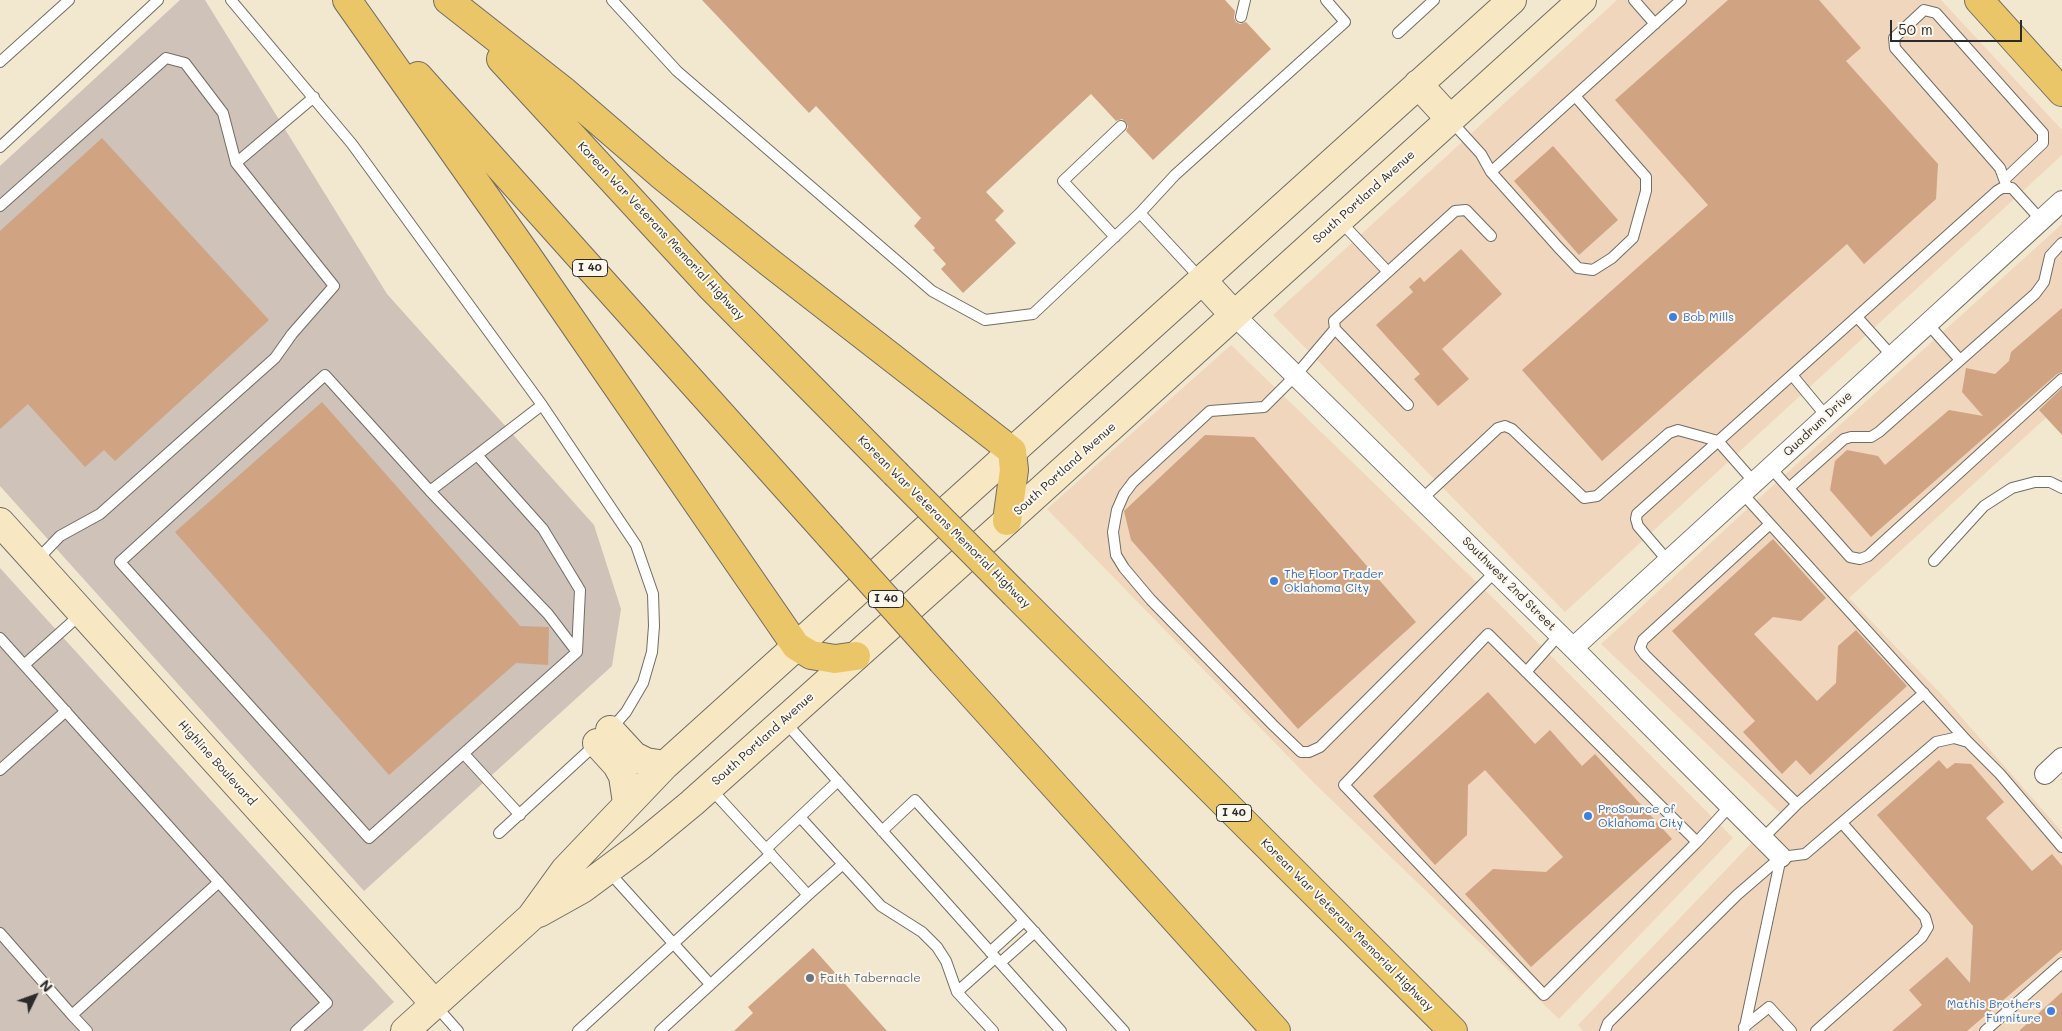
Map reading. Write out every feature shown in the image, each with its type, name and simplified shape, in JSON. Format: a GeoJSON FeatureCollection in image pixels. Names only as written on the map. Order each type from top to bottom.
{"type":"FeatureCollection","features":[{"type":"Feature","properties":{"kind":"main road","name":"I 40"},"geometry":{"type":"LineString","coordinates":[[349,0],[1276,1031]]}},
{"type":"Feature","properties":{"kind":"main road"},"geometry":{"type":"LineString","coordinates":[[349,0],[796,646],[811,655],[835,659],[856,656]]}},
{"type":"Feature","properties":{"kind":"main road"},"geometry":{"type":"LineString","coordinates":[[448,0],[564,92],[660,174],[769,262],[1012,451],[1014,470],[1007,521]]}},
{"type":"Feature","properties":{"kind":"main road","name":"Korean War Veterans Memorial Highway"},"geometry":{"type":"LineString","coordinates":[[448,0],[712,288],[1015,594],[1453,1031]]}},
{"type":"Feature","properties":{"kind":"main road","name":"South Portland Avenue"},"geometry":{"type":"LineString","coordinates":[[405,1031],[531,917],[565,870],[665,765],[1512,0]]}},
{"type":"Feature","properties":{"kind":"main road"},"geometry":{"type":"LineString","coordinates":[[1979,0],[2062,92]]}},
{"type":"Feature","properties":{"kind":"main road","name":"South Portland Avenue"},"geometry":{"type":"LineString","coordinates":[[531,917],[582,888],[607,870],[648,840],[709,788],[1007,521],[1450,119],[1576,2]]}},
{"type":"Feature","properties":{"kind":"main road"},"geometry":{"type":"LineString","coordinates":[[1418,84],[1450,119]]}},
{"type":"Feature","properties":{"kind":"main road"},"geometry":{"type":"LineString","coordinates":[[1202,280],[1234,314]]}},
{"type":"Feature","properties":{"kind":"main road","name":"Highline Boulevard"},"geometry":{"type":"LineString","coordinates":[[0,522],[434,1004]]}},
{"type":"Feature","properties":{"kind":"main road"},"geometry":{"type":"LineString","coordinates":[[604,737],[646,762],[665,765]]}},
{"type":"Feature","properties":{"kind":"main road"},"geometry":{"type":"LineString","coordinates":[[604,737],[623,776],[627,803]]}},
{"type":"Feature","properties":{"kind":"street","name":"Quadrum Drive"},"geometry":{"type":"LineString","coordinates":[[1566,641],[1668,562],[2062,201]]}},
{"type":"Feature","properties":{"kind":"street","name":"Southwest 2nd Street"},"geometry":{"type":"LineString","coordinates":[[1234,314],[1566,641],[1781,857]]}},
{"type":"Feature","properties":{"kind":"street"},"geometry":{"type":"LineString","coordinates":[[2045,774],[2062,758]]}},
{"type":"Feature","properties":{"kind":"lane"},"geometry":{"type":"LineString","coordinates":[[0,62],[69,0]]}},
{"type":"Feature","properties":{"kind":"lane"},"geometry":{"type":"LineString","coordinates":[[0,147],[158,0]]}},
{"type":"Feature","properties":{"kind":"lane"},"geometry":{"type":"LineString","coordinates":[[231,0],[352,144],[542,405],[636,545],[653,594],[654,626],[652,652],[643,683],[626,712],[604,737],[499,833]]}},
{"type":"Feature","properties":{"kind":"lane"},"geometry":{"type":"LineString","coordinates":[[612,0],[677,70],[932,291],[986,320],[1033,314],[1140,214],[1175,175],[1345,22],[1326,0]]}},
{"type":"Feature","properties":{"kind":"lane"},"geometry":{"type":"LineString","coordinates":[[1241,17],[1245,0]]}},
{"type":"Feature","properties":{"kind":"lane"},"geometry":{"type":"LineString","coordinates":[[1398,33],[1434,0]]}},
{"type":"Feature","properties":{"kind":"lane"},"geometry":{"type":"LineString","coordinates":[[1634,0],[1655,24]]}},
{"type":"Feature","properties":{"kind":"lane"},"geometry":{"type":"LineString","coordinates":[[1490,172],[1681,0]]}},
{"type":"Feature","properties":{"kind":"lane"},"geometry":{"type":"LineString","coordinates":[[1668,562],[1638,526],[1637,514],[2006,183],[2043,144],[2043,133],[1936,13],[1924,10],[1894,38],[1895,48],[2000,168],[2006,183],[2041,220]]}},
{"type":"Feature","properties":{"kind":"lane"},"geometry":{"type":"LineString","coordinates":[[0,206],[166,58],[185,63],[223,114],[236,163],[334,286],[292,334],[275,358],[100,514],[60,536],[36,562]]}},
{"type":"Feature","properties":{"kind":"lane"},"geometry":{"type":"LineString","coordinates":[[1450,119],[1481,154],[1490,172],[1578,268],[1592,270],[1612,258],[1633,238],[1646,191],[1646,177],[1575,96]]}},
{"type":"Feature","properties":{"kind":"lane"},"geometry":{"type":"LineString","coordinates":[[236,163],[314,97]]}},
{"type":"Feature","properties":{"kind":"lane"},"geometry":{"type":"LineString","coordinates":[[1115,237],[1063,182],[1121,126]]}},
{"type":"Feature","properties":{"kind":"lane"},"geometry":{"type":"LineString","coordinates":[[1408,405],[1335,329],[1334,321],[1455,212],[1466,210],[1491,236]]}},
{"type":"Feature","properties":{"kind":"lane"},"geometry":{"type":"LineString","coordinates":[[1140,214],[1202,280]]}},
{"type":"Feature","properties":{"kind":"lane"},"geometry":{"type":"LineString","coordinates":[[1339,220],[1388,272]]}},
{"type":"Feature","properties":{"kind":"lane"},"geometry":{"type":"LineString","coordinates":[[1789,488],[1844,439],[1870,437],[1879,432],[2041,288],[2050,256],[2062,243]]}},
{"type":"Feature","properties":{"kind":"lane"},"geometry":{"type":"LineString","coordinates":[[1856,317],[1892,356]]}},
{"type":"Feature","properties":{"kind":"lane"},"geometry":{"type":"LineString","coordinates":[[1928,324],[1960,360]]}},
{"type":"Feature","properties":{"kind":"lane"},"geometry":{"type":"LineString","coordinates":[[1335,329],[1296,375],[1264,407],[1210,411],[1133,482],[1116,510],[1114,532],[1116,555],[1124,568],[1151,600],[1301,752],[1309,752],[1320,747],[1496,572]]}},
{"type":"Feature","properties":{"kind":"lane"},"geometry":{"type":"LineString","coordinates":[[477,455],[543,529],[580,590],[577,652],[369,838],[120,562],[325,375],[430,491],[548,614],[577,652]]}},
{"type":"Feature","properties":{"kind":"lane"},"geometry":{"type":"LineString","coordinates":[[1792,375],[1826,416]]}},
{"type":"Feature","properties":{"kind":"lane"},"geometry":{"type":"LineString","coordinates":[[1770,468],[1850,556],[1860,559],[1868,556],[2062,380]]}},
{"type":"Feature","properties":{"kind":"lane"},"geometry":{"type":"LineString","coordinates":[[430,491],[542,405]]}},
{"type":"Feature","properties":{"kind":"lane"},"geometry":{"type":"LineString","coordinates":[[1422,499],[1498,428],[1505,426],[1512,429],[1584,498],[1597,496],[1669,433],[1678,430],[1718,441],[1770,524],[1968,742],[2000,774],[2062,847]]}},
{"type":"Feature","properties":{"kind":"lane"},"geometry":{"type":"LineString","coordinates":[[1934,561],[1984,506],[2012,488],[2035,482],[2050,482],[2062,488]]}},
{"type":"Feature","properties":{"kind":"lane"},"geometry":{"type":"LineString","coordinates":[[1770,524],[1643,640],[1640,648],[1797,804]]}},
{"type":"Feature","properties":{"kind":"lane"},"geometry":{"type":"LineString","coordinates":[[24,665],[82,613]]}},
{"type":"Feature","properties":{"kind":"lane"},"geometry":{"type":"LineString","coordinates":[[1697,842],[1488,634],[1344,785],[1544,995],[1697,842],[1731,805]]}},
{"type":"Feature","properties":{"kind":"lane"},"geometry":{"type":"LineString","coordinates":[[0,638],[326,1003],[296,1031]]}},
{"type":"Feature","properties":{"kind":"lane"},"geometry":{"type":"LineString","coordinates":[[1526,672],[1566,641]]}},
{"type":"Feature","properties":{"kind":"lane"},"geometry":{"type":"LineString","coordinates":[[1763,838],[1797,804],[1924,694]]}},
{"type":"Feature","properties":{"kind":"lane"},"geometry":{"type":"LineString","coordinates":[[0,770],[66,711]]}},
{"type":"Feature","properties":{"kind":"lane"},"geometry":{"type":"LineString","coordinates":[[784,721],[1061,1031]]}},
{"type":"Feature","properties":{"kind":"lane"},"geometry":{"type":"LineString","coordinates":[[1605,1031],[1608,1023],[1737,895],[1781,857],[1805,854],[1936,742],[1954,738],[1968,742]]}},
{"type":"Feature","properties":{"kind":"lane"},"geometry":{"type":"LineString","coordinates":[[464,754],[520,815]]}},
{"type":"Feature","properties":{"kind":"lane"},"geometry":{"type":"LineString","coordinates":[[578,1031],[673,944],[838,781]]}},
{"type":"Feature","properties":{"kind":"lane"},"geometry":{"type":"LineString","coordinates":[[709,788],[808,895]]}},
{"type":"Feature","properties":{"kind":"lane"},"geometry":{"type":"LineString","coordinates":[[882,831],[916,800],[1124,1031]]}},
{"type":"Feature","properties":{"kind":"lane"},"geometry":{"type":"LineString","coordinates":[[800,817],[881,906],[922,932],[937,947],[946,961],[957,992],[993,1031]]}},
{"type":"Feature","properties":{"kind":"lane"},"geometry":{"type":"LineString","coordinates":[[1816,1031],[1922,937],[1928,927],[1925,917],[1842,822]]}},
{"type":"Feature","properties":{"kind":"lane"},"geometry":{"type":"LineString","coordinates":[[1743,1029],[1781,857]]}},
{"type":"Feature","properties":{"kind":"lane"},"geometry":{"type":"LineString","coordinates":[[660,1031],[843,864]]}},
{"type":"Feature","properties":{"kind":"lane"},"geometry":{"type":"LineString","coordinates":[[607,870],[710,984]]}},
{"type":"Feature","properties":{"kind":"lane"},"geometry":{"type":"LineString","coordinates":[[72,1015],[219,882]]}},
{"type":"Feature","properties":{"kind":"lane"},"geometry":{"type":"LineString","coordinates":[[995,958],[1024,921]]}},
{"type":"Feature","properties":{"kind":"lane"},"geometry":{"type":"LineString","coordinates":[[957,992],[995,958],[1034,932]]}},
{"type":"Feature","properties":{"kind":"lane"},"geometry":{"type":"LineString","coordinates":[[0,933],[87,1031]]}},
{"type":"Feature","properties":{"kind":"lane"},"geometry":{"type":"LineString","coordinates":[[1985,1031],[2062,963]]}},
{"type":"Feature","properties":{"kind":"lane"},"geometry":{"type":"LineString","coordinates":[[434,1004],[458,1031]]}},
{"type":"Feature","properties":{"kind":"lane"},"geometry":{"type":"LineString","coordinates":[[1743,1029],[1770,1007],[1791,1031]]}},
{"type":"Feature","properties":{"kind":"shaded area"},"geometry":{"type":"Polygon","coordinates":[[[180,0],[205,0],[387,294],[594,525],[621,609],[612,666],[364,891],[0,486],[0,166],[180,0]]]}},
{"type":"Feature","properties":{"kind":"shaded area"},"geometry":{"type":"Polygon","coordinates":[[[1617,0],[1941,0],[2062,130],[2062,155],[1565,612],[1273,315],[1617,0]]]}},
{"type":"Feature","properties":{"kind":"shaded area"},"geometry":{"type":"Polygon","coordinates":[[[2062,224],[2062,403],[1849,598],[1942,695],[2062,832],[2062,1031],[1583,1031],[1578,1025],[1780,813],[1601,644],[2062,224]]]}},
{"type":"Feature","properties":{"kind":"shaded area"},"geometry":{"type":"Polygon","coordinates":[[[1231,345],[1495,600],[1733,838],[1559,1019],[1314,783],[1047,509],[1231,345]]]}},
{"type":"Feature","properties":{"kind":"shaded area"},"geometry":{"type":"Polygon","coordinates":[[[0,568],[394,1002],[362,1031],[0,1031],[0,568]]]}},
{"type":"Feature","properties":{"kind":"building"},"geometry":{"type":"Polygon","coordinates":[[[702,0],[1225,0],[1235,11],[1234,18],[1236,22],[1240,24],[1246,22],[1271,49],[1153,160],[1126,131],[1128,127],[1126,122],[1122,119],[1116,121],[1091,94],[986,192],[1004,211],[995,220],[1016,243],[963,293],[941,269],[946,264],[933,250],[935,248],[914,226],[921,218],[816,106],[809,113],[702,0]]]}},
{"type":"Feature","properties":{"kind":"building","name":"Bob Mills"},"geometry":{"type":"Polygon","coordinates":[[[1728,0],[1819,0],[1861,48],[1846,61],[1938,164],[1936,199],[1864,264],[1847,244],[1602,461],[1522,370],[1708,205],[1615,100],[1728,0]]]}},
{"type":"Feature","properties":{"kind":"building"},"geometry":{"type":"Polygon","coordinates":[[[102,138],[269,320],[115,461],[104,450],[85,467],[28,404],[0,429],[0,231],[102,138]]]}},
{"type":"Feature","properties":{"kind":"building"},"geometry":{"type":"Polygon","coordinates":[[[1553,146],[1618,220],[1579,255],[1514,181],[1553,146]]]}},
{"type":"Feature","properties":{"kind":"building"},"geometry":{"type":"Polygon","coordinates":[[[1461,249],[1502,294],[1442,349],[1469,379],[1438,406],[1414,379],[1420,374],[1376,325],[1413,292],[1409,287],[1420,277],[1424,282],[1461,249]]]}},
{"type":"Feature","properties":{"kind":"building"},"geometry":{"type":"Polygon","coordinates":[[[2062,308],[2062,372],[2057,374],[1871,537],[1830,490],[1835,461],[1847,450],[1878,456],[1885,465],[1949,410],[1983,416],[1962,392],[1966,368],[1995,374],[2009,361],[2011,352],[2062,308]]]}},
{"type":"Feature","properties":{"kind":"building"},"geometry":{"type":"Polygon","coordinates":[[[2062,388],[2062,435],[2039,410],[2062,388]]]}},
{"type":"Feature","properties":{"kind":"building"},"geometry":{"type":"Polygon","coordinates":[[[322,402],[520,626],[549,627],[548,665],[516,663],[389,775],[175,532],[322,402]]]}},
{"type":"Feature","properties":{"kind":"building","name":"The Floor Trader Oklahoma City"},"geometry":{"type":"Polygon","coordinates":[[[1205,435],[1254,437],[1416,622],[1298,729],[1131,540],[1124,511],[1205,435]]]}},
{"type":"Feature","properties":{"kind":"building"},"geometry":{"type":"Polygon","coordinates":[[[1773,539],[1826,598],[1801,621],[1773,617],[1754,634],[1817,701],[1836,683],[1838,646],[1856,630],[1907,686],[1810,775],[1796,760],[1782,774],[1743,732],[1755,721],[1672,631],[1773,539]]]}},
{"type":"Feature","properties":{"kind":"building","name":"ProSource of Oklahoma City"},"geometry":{"type":"Polygon","coordinates":[[[1488,692],[1535,744],[1550,730],[1582,766],[1595,754],[1672,839],[1531,967],[1465,894],[1493,869],[1546,872],[1563,857],[1485,770],[1468,785],[1467,835],[1435,865],[1373,796],[1488,692]]]}},
{"type":"Feature","properties":{"kind":"building"},"geometry":{"type":"Polygon","coordinates":[[[1939,760],[1947,769],[1955,763],[1971,764],[2004,802],[1986,818],[2032,871],[2052,854],[2062,866],[2062,950],[1967,1031],[1892,1031],[1922,1005],[1909,990],[1947,957],[1970,983],[1973,926],[1877,815],[1939,760]]]}},
{"type":"Feature","properties":{"kind":"building","name":"Faith Tabernacle"},"geometry":{"type":"Polygon","coordinates":[[[813,948],[887,1031],[734,1031],[753,1013],[748,1007],[813,948]]]}},
{"type":"Feature","properties":{"kind":"building","name":"Mathis Brothers Furniture"},"geometry":{"type":"Polygon","coordinates":[[[2062,992],[2062,1031],[2019,1031],[2062,992]]]}},
{"type":"Feature","properties":{"kind":"place","name":"Bob Mills"},"geometry":{"type":"Point","coordinates":[1673,317]}},
{"type":"Feature","properties":{"kind":"place","name":"The Floor Trader Oklahoma City"},"geometry":{"type":"Point","coordinates":[1274,581]}},
{"type":"Feature","properties":{"kind":"place","name":"ProSource of Oklahoma City"},"geometry":{"type":"Point","coordinates":[1588,816]}},
{"type":"Feature","properties":{"kind":"place","name":"Faith Tabernacle"},"geometry":{"type":"Point","coordinates":[810,978]}},
{"type":"Feature","properties":{"kind":"place","name":"Mathis Brothers Furniture"},"geometry":{"type":"Point","coordinates":[2051,1011]}}]}
